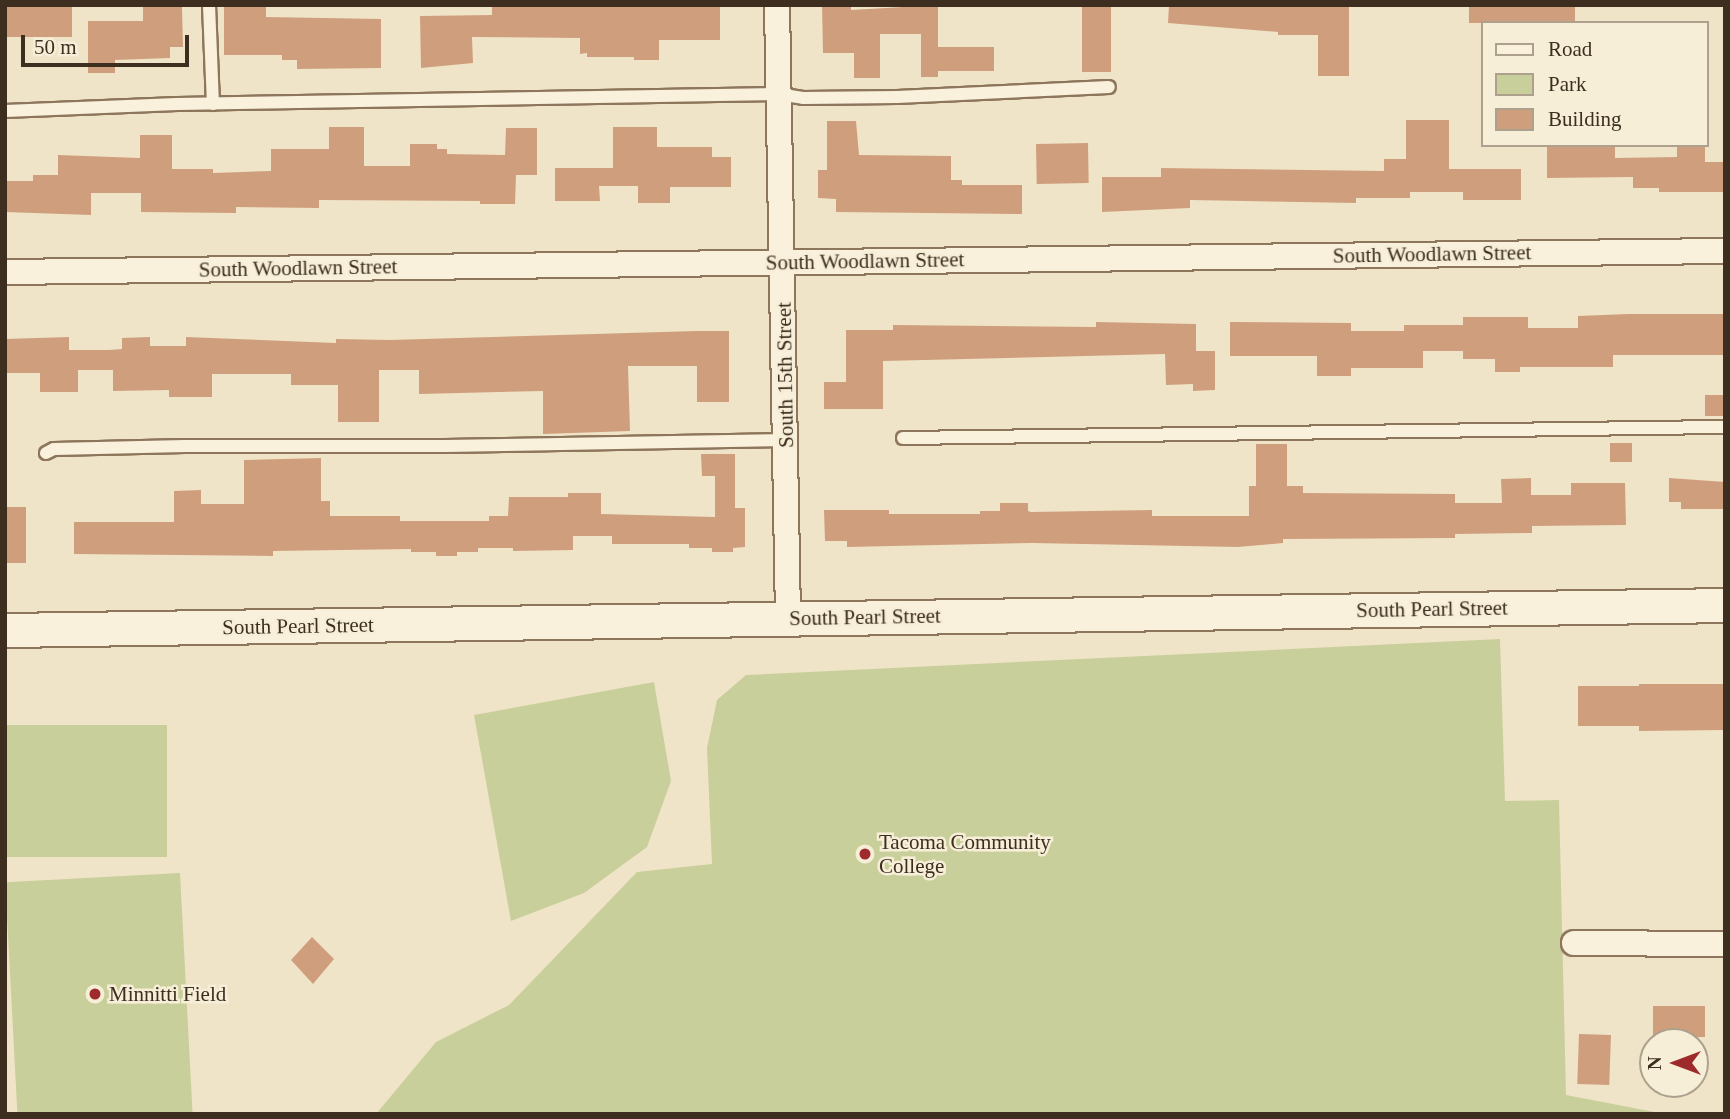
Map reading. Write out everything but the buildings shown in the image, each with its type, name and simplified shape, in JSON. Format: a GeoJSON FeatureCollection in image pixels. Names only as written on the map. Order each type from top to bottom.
{"type":"FeatureCollection","features":[{"type":"Feature","properties":{"kind":"street","name":"South 15th Street"},"geometry":{"type":"LineString","coordinates":[[777,5],[788,619]]}},
{"type":"Feature","properties":{"kind":"street","name":"South Woodlawn Street"},"geometry":{"type":"LineString","coordinates":[[5,272],[1725,251]]}},
{"type":"Feature","properties":{"kind":"street","name":"South Pearl Street"},"geometry":{"type":"LineString","coordinates":[[5,630],[1725,605]]}},
{"type":"Feature","properties":{"kind":"street"},"geometry":{"type":"LineString","coordinates":[[1574,943],[1725,944]]}},
{"type":"Feature","properties":{"kind":"lane"},"geometry":{"type":"LineString","coordinates":[[209,5],[213,104]]}},
{"type":"Feature","properties":{"kind":"lane"},"geometry":{"type":"LineString","coordinates":[[5,111],[213,104],[778,94],[803,97],[897,97],[1109,87]]}},
{"type":"Feature","properties":{"kind":"lane"},"geometry":{"type":"LineString","coordinates":[[903,438],[1725,427]]}},
{"type":"Feature","properties":{"kind":"lane"},"geometry":{"type":"LineString","coordinates":[[46,453],[54,449],[172,446],[445,446],[786,440]]}},
{"type":"Feature","properties":{"kind":"green space"},"geometry":{"type":"Polygon","coordinates":[[[1500,639],[1505,801],[1559,800],[1566,1095],[1665,1114],[376,1114],[436,1042],[509,1005],[637,872],[712,864],[707,748],[717,700],[746,675],[1500,639]]]}},
{"type":"Feature","properties":{"kind":"green space"},"geometry":{"type":"Polygon","coordinates":[[[654,682],[671,781],[647,847],[584,893],[511,921],[474,715],[654,682]]]}},
{"type":"Feature","properties":{"kind":"green space"},"geometry":{"type":"Polygon","coordinates":[[[5,725],[167,725],[167,857],[5,857],[5,725]]]}},
{"type":"Feature","properties":{"kind":"green space","name":"Minnitti Field"},"geometry":{"type":"Polygon","coordinates":[[[180,873],[193,1114],[17,1114],[5,882],[180,873]]]}},
{"type":"Feature","properties":{"kind":"place","name":"Tacoma Community College"},"geometry":{"type":"Point","coordinates":[865,854]}},
{"type":"Feature","properties":{"kind":"place","name":"Minnitti Field"},"geometry":{"type":"Point","coordinates":[95,994]}}]}
